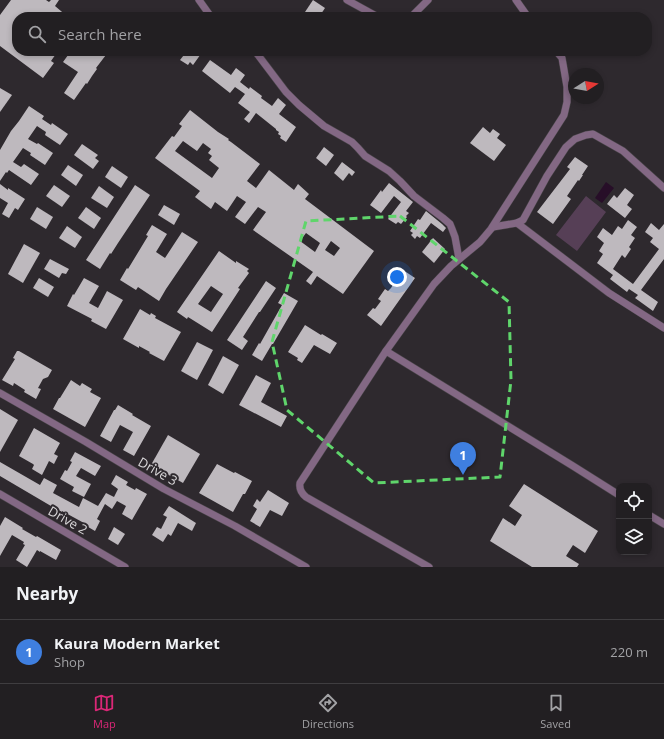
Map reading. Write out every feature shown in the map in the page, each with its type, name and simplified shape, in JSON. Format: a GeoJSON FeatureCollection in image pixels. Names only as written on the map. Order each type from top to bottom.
{"type":"FeatureCollection","features":[{"type":"Feature","properties":{"kind":"street"},"geometry":{"type":"LineString","coordinates":[[200,0],[208,12]]}},
{"type":"Feature","properties":{"kind":"street"},"geometry":{"type":"LineString","coordinates":[[347,0],[369,12]]}},
{"type":"Feature","properties":{"kind":"street"},"geometry":{"type":"LineString","coordinates":[[416,12],[428,0]]}},
{"type":"Feature","properties":{"kind":"street"},"geometry":{"type":"LineString","coordinates":[[516,0],[524,12]]}},
{"type":"Feature","properties":{"kind":"street"},"geometry":{"type":"LineString","coordinates":[[259,56],[286,92],[299,105],[324,126],[352,142],[365,156],[388,171],[414,196],[450,224],[455,237],[459,259]]}},
{"type":"Feature","properties":{"kind":"street"},"geometry":{"type":"LineString","coordinates":[[429,567],[306,497],[301,493],[300,483],[386,352],[434,284],[451,266],[480,242],[493,227],[564,115],[568,102],[567,87],[562,58],[560,56]]}},
{"type":"Feature","properties":{"kind":"street"},"geometry":{"type":"LineString","coordinates":[[493,227],[517,223],[522,220],[547,176],[566,147],[575,139],[586,135],[593,134],[623,151],[664,188]]}},
{"type":"Feature","properties":{"kind":"street"},"geometry":{"type":"LineString","coordinates":[[517,223],[609,293],[664,328]]}},
{"type":"Feature","properties":{"kind":"street"},"geometry":{"type":"LineString","coordinates":[[386,352],[616,493]]}},
{"type":"Feature","properties":{"kind":"street","name":"Drive 3"},"geometry":{"type":"LineString","coordinates":[[0,393],[164,489],[235,526],[306,567]]}},
{"type":"Feature","properties":{"kind":"street","name":"Drive 2"},"geometry":{"type":"LineString","coordinates":[[0,494],[125,567]]}},
{"type":"Feature","properties":{"kind":"street"},"geometry":{"type":"LineString","coordinates":[[652,517],[664,524]]}},
{"type":"Feature","properties":{"kind":"highlighted area"},"geometry":{"type":"Polygon","coordinates":[[[400,216],[509,302],[511,380],[500,477],[374,483],[287,410],[272,342],[306,221],[400,216]]]}},
{"type":"Feature","properties":{"kind":"shaded area"},"geometry":{"type":"Polygon","coordinates":[[[606,182],[614,188],[602,203],[595,198],[606,182]]]}},
{"type":"Feature","properties":{"kind":"shaded area"},"geometry":{"type":"Polygon","coordinates":[[[586,196],[606,212],[577,251],[556,235],[586,196]]]}},
{"type":"Feature","properties":{"kind":"building"},"geometry":{"type":"Polygon","coordinates":[[[11,0],[46,0],[49,2],[51,0],[59,0],[55,6],[62,12],[12,12],[12,55],[0,46],[0,15],[11,0]]]}},
{"type":"Feature","properties":{"kind":"building"},"geometry":{"type":"Polygon","coordinates":[[[313,0],[325,8],[322,12],[305,12],[313,0]]]}},
{"type":"Feature","properties":{"kind":"building"},"geometry":{"type":"Polygon","coordinates":[[[13,56],[54,56],[51,61],[54,63],[43,78],[13,56]]]}},
{"type":"Feature","properties":{"kind":"building"},"geometry":{"type":"Polygon","coordinates":[[[67,56],[105,56],[87,84],[86,83],[74,100],[64,93],[78,72],[63,62],[67,56]]]}},
{"type":"Feature","properties":{"kind":"building"},"geometry":{"type":"Polygon","coordinates":[[[183,56],[199,56],[193,65],[190,62],[188,65],[180,60],[183,56]]]}},
{"type":"Feature","properties":{"kind":"building"},"geometry":{"type":"Polygon","coordinates":[[[210,60],[231,75],[236,68],[245,75],[240,82],[262,96],[261,98],[272,106],[278,98],[286,105],[279,114],[296,127],[286,142],[280,138],[281,136],[278,134],[279,132],[276,129],[256,113],[249,123],[244,119],[250,112],[238,103],[245,94],[235,87],[230,93],[202,71],[210,60]]]}},
{"type":"Feature","properties":{"kind":"building"},"geometry":{"type":"Polygon","coordinates":[[[0,88],[12,95],[0,112],[0,88]]]}},
{"type":"Feature","properties":{"kind":"building"},"geometry":{"type":"Polygon","coordinates":[[[29,106],[44,116],[42,119],[51,125],[52,123],[68,134],[60,145],[45,135],[46,132],[37,126],[28,139],[37,144],[38,143],[53,153],[45,165],[30,155],[31,153],[23,148],[13,162],[21,167],[24,164],[39,174],[31,185],[9,170],[0,181],[0,150],[11,131],[29,106]]]}},
{"type":"Feature","properties":{"kind":"building"},"geometry":{"type":"Polygon","coordinates":[[[190,110],[260,164],[247,181],[256,188],[269,170],[294,190],[298,184],[309,194],[305,199],[374,251],[343,294],[317,276],[311,285],[306,281],[313,272],[253,230],[266,212],[258,207],[245,224],[235,217],[246,202],[237,196],[227,211],[215,202],[211,209],[195,197],[200,191],[155,158],[182,126],[179,124],[190,110]],[[183,141],[175,151],[212,178],[219,168],[209,160],[212,156],[208,153],[211,149],[203,143],[197,151],[183,141]],[[306,233],[300,241],[315,252],[320,243],[306,233]],[[331,241],[325,250],[334,256],[340,248],[331,241]]]}},
{"type":"Feature","properties":{"kind":"building"},"geometry":{"type":"Polygon","coordinates":[[[483,127],[490,133],[493,129],[500,134],[497,138],[506,145],[494,161],[470,143],[483,127]]]}},
{"type":"Feature","properties":{"kind":"building"},"geometry":{"type":"Polygon","coordinates":[[[82,144],[98,155],[95,158],[99,161],[93,169],[74,155],[82,144]]]}},
{"type":"Feature","properties":{"kind":"building"},"geometry":{"type":"Polygon","coordinates":[[[324,147],[334,155],[326,166],[316,158],[324,147]]]}},
{"type":"Feature","properties":{"kind":"building"},"geometry":{"type":"Polygon","coordinates":[[[575,157],[588,166],[579,181],[578,180],[567,196],[571,199],[553,224],[537,212],[570,169],[567,167],[575,157]]]}},
{"type":"Feature","properties":{"kind":"building"},"geometry":{"type":"Polygon","coordinates":[[[342,162],[355,172],[352,176],[349,173],[343,181],[334,173],[342,162]]]}},
{"type":"Feature","properties":{"kind":"building"},"geometry":{"type":"Polygon","coordinates":[[[68,165],[83,175],[76,186],[61,175],[68,165]]]}},
{"type":"Feature","properties":{"kind":"building"},"geometry":{"type":"Polygon","coordinates":[[[112,166],[128,177],[121,188],[105,177],[112,166]]]}},
{"type":"Feature","properties":{"kind":"building"},"geometry":{"type":"Polygon","coordinates":[[[389,183],[413,202],[406,211],[409,213],[406,216],[407,217],[401,224],[398,222],[396,224],[388,219],[401,202],[394,196],[381,213],[370,205],[381,190],[382,192],[389,183]]]}},
{"type":"Feature","properties":{"kind":"building"},"geometry":{"type":"Polygon","coordinates":[[[0,184],[25,199],[18,210],[15,208],[9,218],[2,214],[8,203],[0,198],[0,184]]]}},
{"type":"Feature","properties":{"kind":"building"},"geometry":{"type":"Polygon","coordinates":[[[54,185],[70,196],[62,207],[46,196],[54,185]]]}},
{"type":"Feature","properties":{"kind":"building"},"geometry":{"type":"Polygon","coordinates":[[[135,185],[150,195],[100,269],[86,260],[135,185]]]}},
{"type":"Feature","properties":{"kind":"building"},"geometry":{"type":"Polygon","coordinates":[[[99,186],[114,197],[107,208],[91,198],[99,186]]]}},
{"type":"Feature","properties":{"kind":"building"},"geometry":{"type":"Polygon","coordinates":[[[625,188],[634,195],[627,205],[632,209],[625,218],[607,204],[614,195],[617,198],[625,188]]]}},
{"type":"Feature","properties":{"kind":"building"},"geometry":{"type":"Polygon","coordinates":[[[164,205],[180,214],[174,225],[158,215],[164,205]]]}},
{"type":"Feature","properties":{"kind":"building"},"geometry":{"type":"Polygon","coordinates":[[[37,207],[53,217],[46,229],[30,219],[37,207]]]}},
{"type":"Feature","properties":{"kind":"building"},"geometry":{"type":"Polygon","coordinates":[[[86,207],[101,218],[94,229],[78,218],[86,207]]]}},
{"type":"Feature","properties":{"kind":"building"},"geometry":{"type":"Polygon","coordinates":[[[426,211],[446,228],[443,232],[431,223],[420,238],[417,236],[415,239],[411,235],[413,233],[410,231],[418,219],[420,220],[426,211]]]}},
{"type":"Feature","properties":{"kind":"building"},"geometry":{"type":"Polygon","coordinates":[[[628,220],[637,227],[631,235],[635,238],[629,247],[631,249],[625,258],[622,255],[613,269],[633,284],[659,249],[650,242],[653,238],[645,232],[651,223],[659,230],[664,224],[664,259],[641,290],[658,302],[653,311],[635,298],[638,295],[629,289],[627,292],[610,279],[613,275],[597,263],[603,254],[599,251],[604,243],[597,237],[603,228],[612,235],[618,226],[622,229],[628,220]]]}},
{"type":"Feature","properties":{"kind":"building"},"geometry":{"type":"Polygon","coordinates":[[[152,225],[167,234],[156,252],[165,258],[182,232],[198,242],[159,301],[138,287],[136,290],[120,280],[148,236],[146,235],[152,225]]]}},
{"type":"Feature","properties":{"kind":"building"},"geometry":{"type":"Polygon","coordinates":[[[67,226],[82,237],[75,248],[59,238],[67,226]]]}},
{"type":"Feature","properties":{"kind":"building"},"geometry":{"type":"Polygon","coordinates":[[[433,238],[445,249],[434,263],[422,252],[433,238]]]}},
{"type":"Feature","properties":{"kind":"building"},"geometry":{"type":"Polygon","coordinates":[[[24,244],[40,253],[23,283],[8,274],[24,244]]]}},
{"type":"Feature","properties":{"kind":"building"},"geometry":{"type":"Polygon","coordinates":[[[219,251],[236,263],[236,261],[249,269],[247,271],[249,273],[238,288],[240,289],[212,332],[177,312],[219,251]],[[211,286],[198,304],[211,312],[223,294],[211,286]]]}},
{"type":"Feature","properties":{"kind":"building"},"geometry":{"type":"Polygon","coordinates":[[[50,259],[69,269],[66,274],[62,273],[59,278],[44,269],[50,259]]]}},
{"type":"Feature","properties":{"kind":"building"},"geometry":{"type":"Polygon","coordinates":[[[403,270],[415,278],[381,326],[367,315],[373,308],[375,309],[381,301],[378,299],[385,289],[388,291],[391,288],[398,277],[395,275],[399,271],[401,273],[403,270]]]}},
{"type":"Feature","properties":{"kind":"building"},"geometry":{"type":"Polygon","coordinates":[[[39,278],[54,287],[48,297],[33,288],[39,278]]]}},
{"type":"Feature","properties":{"kind":"building"},"geometry":{"type":"Polygon","coordinates":[[[84,278],[99,286],[89,303],[98,308],[107,291],[123,300],[106,329],[91,321],[92,319],[67,306],[84,278]]]}},
{"type":"Feature","properties":{"kind":"building"},"geometry":{"type":"Polygon","coordinates":[[[266,281],[276,288],[243,337],[248,341],[242,350],[227,340],[266,281]]]}},
{"type":"Feature","properties":{"kind":"building"},"geometry":{"type":"Polygon","coordinates":[[[284,293],[298,301],[262,361],[252,355],[259,343],[260,344],[282,305],[278,303],[284,293]]]}},
{"type":"Feature","properties":{"kind":"building"},"geometry":{"type":"Polygon","coordinates":[[[140,309],[150,315],[151,313],[156,316],[155,318],[181,332],[164,361],[139,346],[139,348],[123,339],[140,309]]]}},
{"type":"Feature","properties":{"kind":"building"},"geometry":{"type":"Polygon","coordinates":[[[305,325],[337,343],[330,354],[314,345],[302,363],[297,360],[298,358],[288,352],[305,325]]]}},
{"type":"Feature","properties":{"kind":"building"},"geometry":{"type":"Polygon","coordinates":[[[197,342],[213,350],[197,380],[181,371],[197,342]]]}},
{"type":"Feature","properties":{"kind":"building"},"geometry":{"type":"Polygon","coordinates":[[[17,351],[52,370],[48,377],[43,379],[38,388],[41,389],[36,399],[24,392],[25,390],[14,383],[13,386],[2,380],[15,359],[13,358],[17,351]]]}},
{"type":"Feature","properties":{"kind":"building"},"geometry":{"type":"Polygon","coordinates":[[[223,356],[239,365],[223,394],[208,385],[223,356]]]}},
{"type":"Feature","properties":{"kind":"building"},"geometry":{"type":"Polygon","coordinates":[[[256,375],[271,383],[261,402],[287,416],[281,427],[239,405],[256,375]]]}},
{"type":"Feature","properties":{"kind":"building"},"geometry":{"type":"Polygon","coordinates":[[[71,380],[80,386],[82,383],[92,389],[90,392],[101,398],[85,427],[53,409],[71,380]]]}},
{"type":"Feature","properties":{"kind":"building"},"geometry":{"type":"Polygon","coordinates":[[[118,405],[151,426],[134,456],[123,450],[133,432],[120,425],[111,442],[100,436],[118,405]]]}},
{"type":"Feature","properties":{"kind":"building"},"geometry":{"type":"Polygon","coordinates":[[[0,409],[18,420],[0,452],[0,409]]]}},
{"type":"Feature","properties":{"kind":"building"},"geometry":{"type":"Polygon","coordinates":[[[34,428],[60,443],[54,454],[58,456],[54,464],[49,461],[42,475],[32,469],[33,464],[19,456],[34,428]]]}},
{"type":"Feature","properties":{"kind":"building"},"geometry":{"type":"Polygon","coordinates":[[[168,435],[200,454],[183,483],[151,465],[168,435]]]}},
{"type":"Feature","properties":{"kind":"building"},"geometry":{"type":"Polygon","coordinates":[[[75,452],[101,466],[95,476],[81,468],[76,476],[91,484],[84,497],[72,491],[74,487],[60,479],[72,462],[70,461],[75,452]]]}},
{"type":"Feature","properties":{"kind":"building"},"geometry":{"type":"Polygon","coordinates":[[[0,462],[40,485],[44,478],[57,485],[53,493],[79,507],[83,498],[98,506],[106,493],[114,497],[118,489],[111,484],[116,475],[128,482],[126,485],[147,494],[132,520],[122,514],[126,506],[117,501],[112,509],[105,504],[97,519],[100,521],[95,531],[83,524],[84,523],[51,506],[0,476],[0,462]]]}},
{"type":"Feature","properties":{"kind":"building"},"geometry":{"type":"Polygon","coordinates":[[[217,464],[252,481],[233,512],[199,493],[217,464]]]}},
{"type":"Feature","properties":{"kind":"building"},"geometry":{"type":"Polygon","coordinates":[[[524,484],[598,531],[585,553],[573,545],[566,556],[579,564],[577,567],[532,567],[490,541],[503,518],[515,526],[522,515],[509,506],[524,484]]]}},
{"type":"Feature","properties":{"kind":"building"},"geometry":{"type":"Polygon","coordinates":[[[268,490],[289,503],[282,516],[270,510],[260,527],[250,521],[257,509],[253,506],[257,499],[260,502],[268,490]]]}},
{"type":"Feature","properties":{"kind":"building"},"geometry":{"type":"Polygon","coordinates":[[[169,506],[196,523],[192,531],[178,523],[171,536],[168,534],[163,542],[152,535],[157,527],[161,529],[167,517],[163,515],[169,506]]]}},
{"type":"Feature","properties":{"kind":"building"},"geometry":{"type":"Polygon","coordinates":[[[5,517],[23,528],[22,529],[61,550],[56,560],[37,550],[27,567],[16,560],[25,545],[23,544],[24,542],[12,535],[0,556],[0,526],[5,517]]]}},
{"type":"Feature","properties":{"kind":"building"},"geometry":{"type":"Polygon","coordinates":[[[114,527],[125,534],[118,545],[108,539],[114,527]]]}},
{"type":"Feature","properties":{"kind":"place","name":"Kaura Modern Market"},"geometry":{"type":"Point","coordinates":[463,475]}}]}
